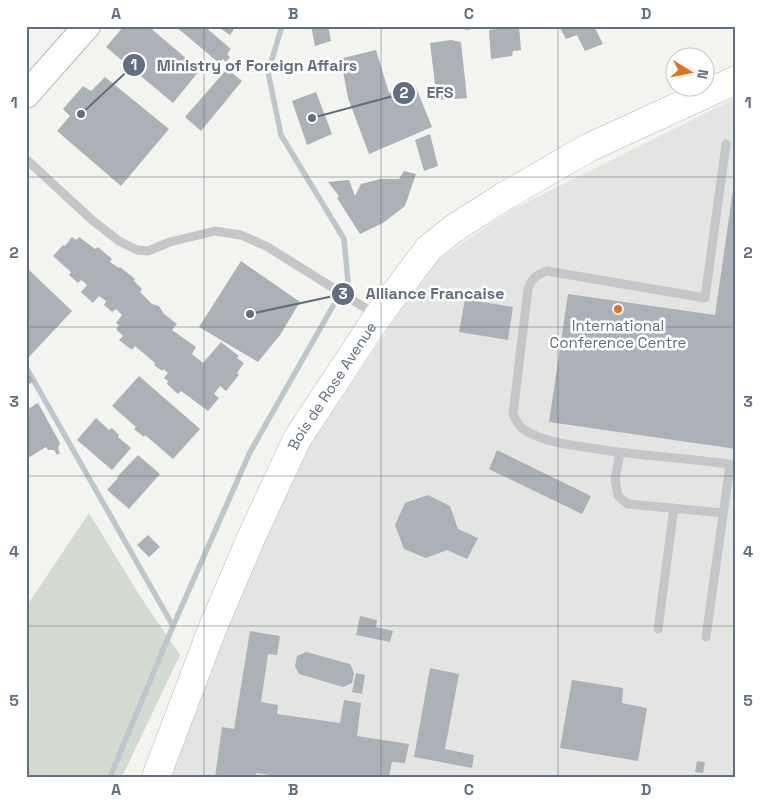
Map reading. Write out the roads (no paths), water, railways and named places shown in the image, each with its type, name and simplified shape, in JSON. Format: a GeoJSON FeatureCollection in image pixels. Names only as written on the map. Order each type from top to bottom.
{"type":"FeatureCollection","features":[{"type":"Feature","properties":{"kind":"main road"},"geometry":{"type":"LineString","coordinates":[[26,95],[87,26]]}},
{"type":"Feature","properties":{"kind":"main road","name":"Bois de Rose Avenue"},"geometry":{"type":"LineString","coordinates":[[156,777],[213,627],[251,538],[297,439],[378,316],[429,248],[456,227],[503,197],[588,148],[736,80]]}},
{"type":"Feature","properties":{"kind":"lane"},"geometry":{"type":"LineString","coordinates":[[706,637],[733,465],[620,453],[564,444],[526,431],[517,424],[513,414],[528,289],[531,280],[538,274],[547,272],[705,298],[726,144]]}},
{"type":"Feature","properties":{"kind":"lane"},"geometry":{"type":"LineString","coordinates":[[26,159],[92,220],[119,241],[137,250],[148,250],[170,242],[215,231],[241,235],[266,246],[378,316]]}},
{"type":"Feature","properties":{"kind":"lane"},"geometry":{"type":"LineString","coordinates":[[620,453],[614,479],[618,496],[628,504],[724,513]]}},
{"type":"Feature","properties":{"kind":"lane"},"geometry":{"type":"LineString","coordinates":[[658,629],[674,508]]}},
{"type":"Feature","properties":{"kind":"waterway"},"geometry":{"type":"LineString","coordinates":[[282,26],[268,72],[281,135],[344,239],[348,281]]}},
{"type":"Feature","properties":{"kind":"waterway"},"geometry":{"type":"LineString","coordinates":[[110,777],[173,626],[250,452],[333,306]]}},
{"type":"Feature","properties":{"kind":"waterway"},"geometry":{"type":"LineString","coordinates":[[26,367],[173,626]]}},
{"type":"Feature","properties":{"kind":"place","name":"Ministry of Foreign Affairs"},"geometry":{"type":"Point","coordinates":[81,114]}},
{"type":"Feature","properties":{"kind":"place","name":"EFS"},"geometry":{"type":"Point","coordinates":[312,118]}},
{"type":"Feature","properties":{"kind":"place","name":"International Conference Centre"},"geometry":{"type":"Point","coordinates":[618,309]}},
{"type":"Feature","properties":{"kind":"place","name":"Alliance Francaise"},"geometry":{"type":"Point","coordinates":[250,314]}}]}
